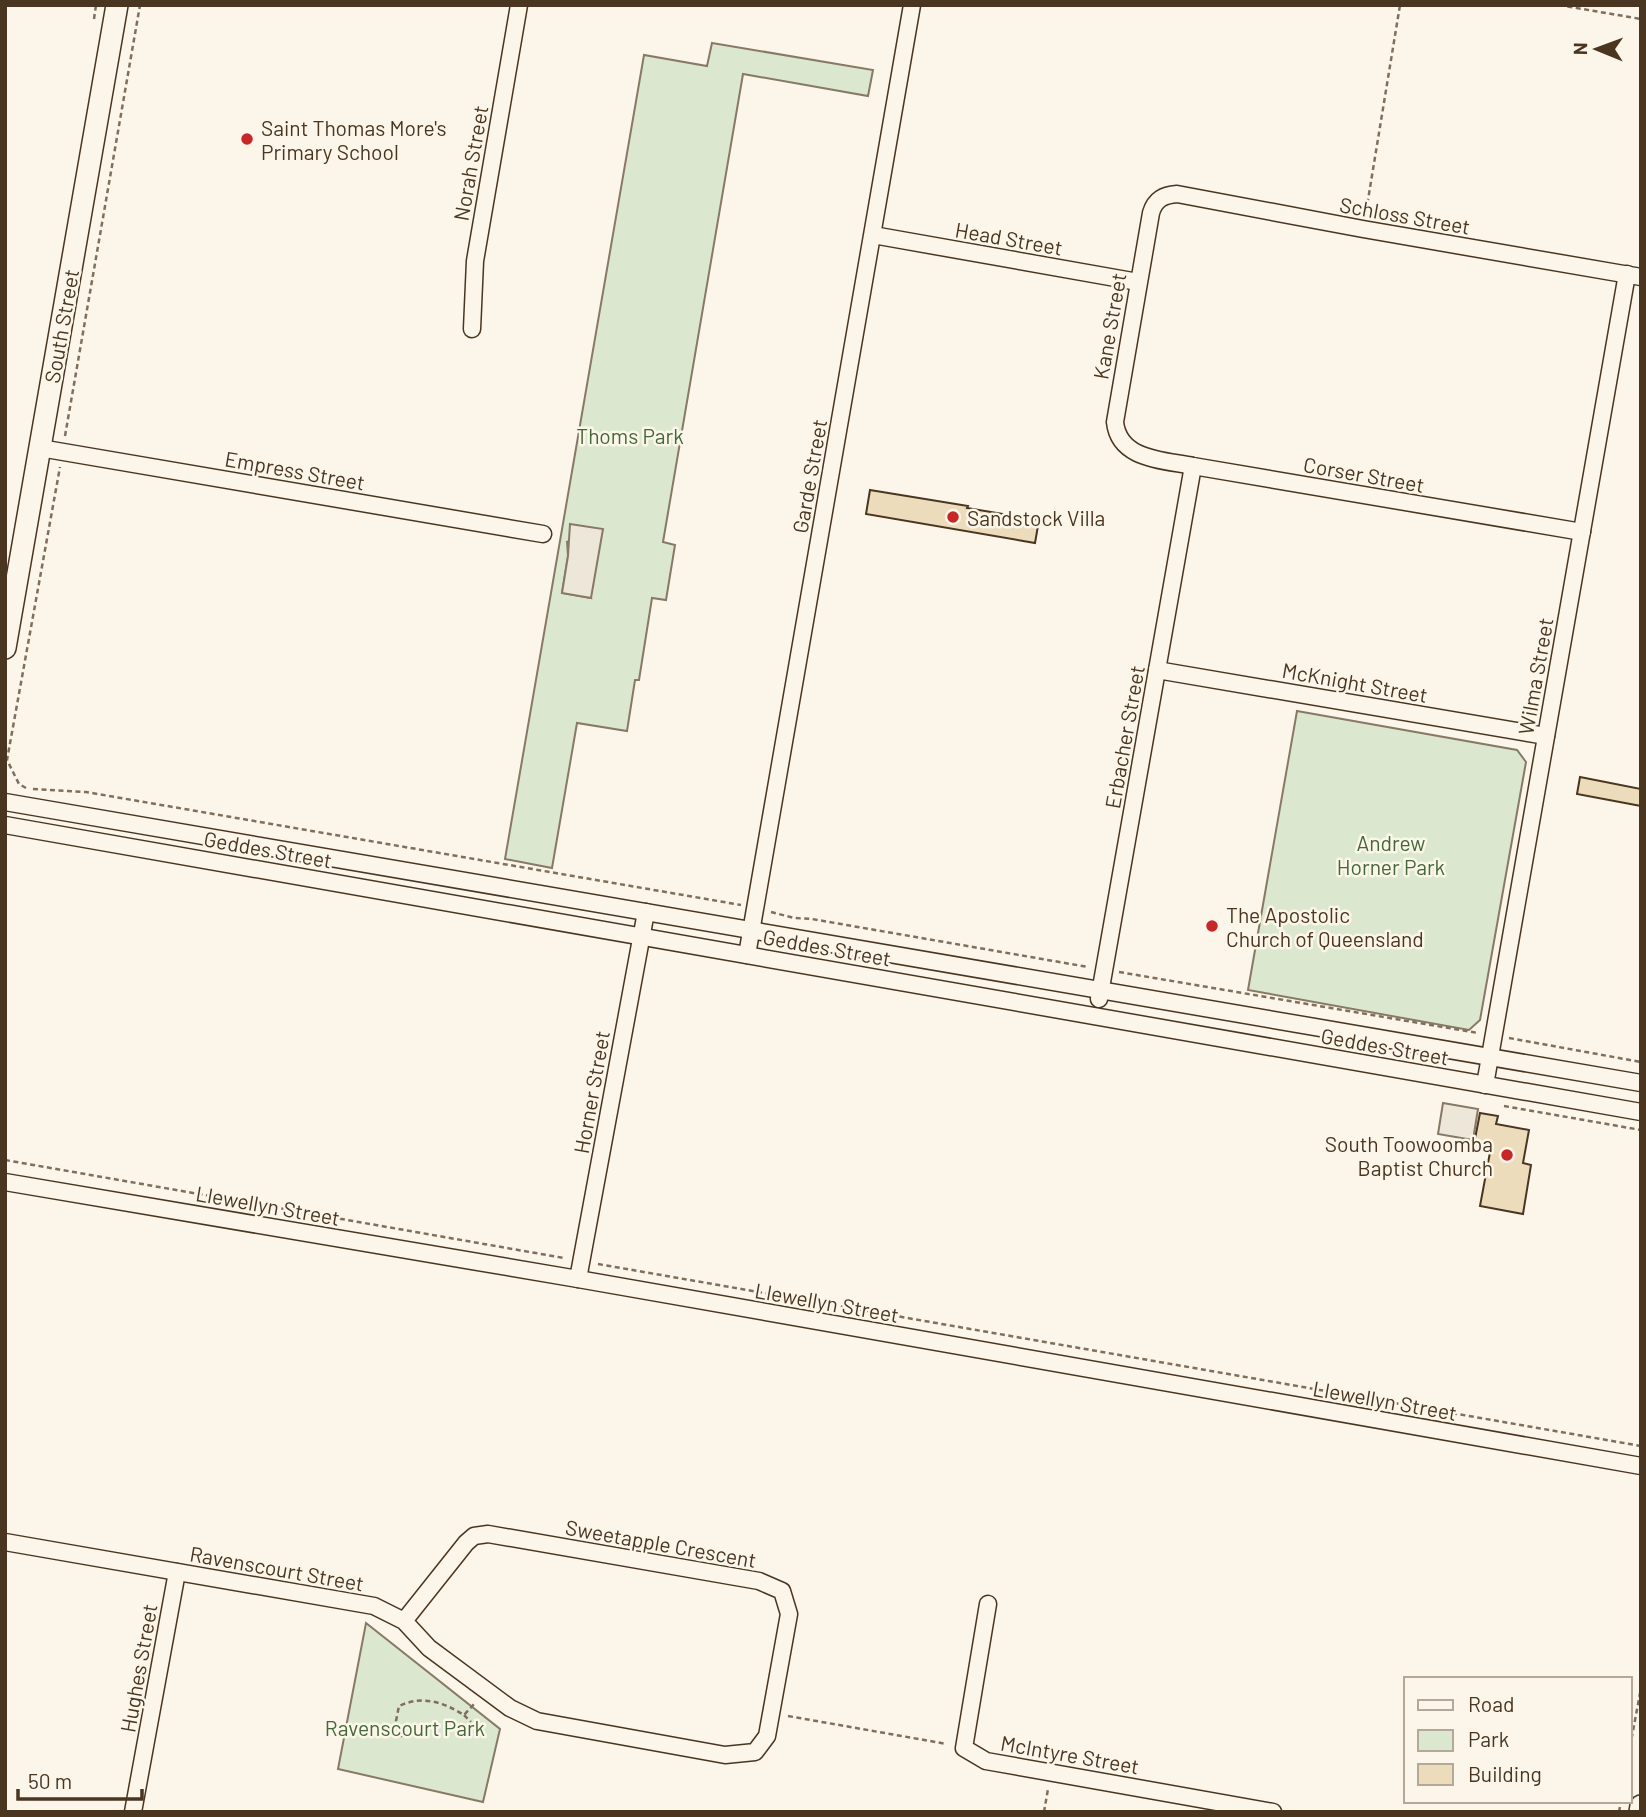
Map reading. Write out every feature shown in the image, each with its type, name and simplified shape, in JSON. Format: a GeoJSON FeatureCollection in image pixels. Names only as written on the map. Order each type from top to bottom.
{"type":"FeatureCollection","features":[{"type":"Feature","properties":{"kind":"street","name":"South Street"},"geometry":{"type":"LineString","coordinates":[[5,648],[117,5]]}},
{"type":"Feature","properties":{"kind":"street","name":"Norah Street"},"geometry":{"type":"LineString","coordinates":[[472,328],[474,261],[519,5]]}},
{"type":"Feature","properties":{"kind":"street","name":"Garde Street"},"geometry":{"type":"LineString","coordinates":[[747,955],[912,5]]}},
{"type":"Feature","properties":{"kind":"street","name":"Schloss Street"},"geometry":{"type":"LineString","coordinates":[[1162,197],[1177,194],[1634,276]]}},
{"type":"Feature","properties":{"kind":"street","name":"Kane Street"},"geometry":{"type":"LineString","coordinates":[[1140,455],[1133,453],[1121,441],[1115,422],[1151,213],[1153,206],[1162,197]]}},
{"type":"Feature","properties":{"kind":"street","name":"Head Street"},"geometry":{"type":"LineString","coordinates":[[873,235],[1138,282]]}},
{"type":"Feature","properties":{"kind":"street","name":"Wilma Street"},"geometry":{"type":"LineString","coordinates":[[1485,1085],[1582,532],[1634,276]]}},
{"type":"Feature","properties":{"kind":"street","name":"Empress Street"},"geometry":{"type":"LineString","coordinates":[[40,448],[543,534]]}},
{"type":"Feature","properties":{"kind":"street","name":"Corser Street"},"geometry":{"type":"LineString","coordinates":[[1140,455],[1582,532]]}},
{"type":"Feature","properties":{"kind":"street","name":"Erbacher Street"},"geometry":{"type":"LineString","coordinates":[[1096,1016],[1194,466]]}},
{"type":"Feature","properties":{"kind":"street","name":"McKnight Street"},"geometry":{"type":"LineString","coordinates":[[1157,670],[1546,736]]}},
{"type":"Feature","properties":{"kind":"street","name":"Geddes Street"},"geometry":{"type":"LineString","coordinates":[[5,802],[1641,1083]]}},
{"type":"Feature","properties":{"kind":"street","name":"Geddes Street"},"geometry":{"type":"LineString","coordinates":[[5,825],[1641,1112]]}},
{"type":"Feature","properties":{"kind":"street"},"geometry":{"type":"LineString","coordinates":[[247,867],[251,844]]}},
{"type":"Feature","properties":{"kind":"street","name":"Horner Street"},"geometry":{"type":"LineString","coordinates":[[579,1279],[646,912]]}},
{"type":"Feature","properties":{"kind":"street","name":"Llewellyn Street"},"geometry":{"type":"LineString","coordinates":[[5,1182],[579,1279],[1641,1466]]}},
{"type":"Feature","properties":{"kind":"street","name":"Sweetapple Crescent"},"geometry":{"type":"LineString","coordinates":[[404,1621],[466,1543],[474,1536],[488,1534],[759,1581],[782,1591],[789,1614],[766,1736],[755,1752]]}},
{"type":"Feature","properties":{"kind":"street","name":"Ravenscourt Street"},"geometry":{"type":"LineString","coordinates":[[5,1542],[374,1606],[404,1621],[429,1648],[486,1691],[510,1708],[537,1721],[725,1755],[755,1752]]}},
{"type":"Feature","properties":{"kind":"street","name":"Hughes Street"},"geometry":{"type":"LineString","coordinates":[[133,1812],[177,1572]]}},
{"type":"Feature","properties":{"kind":"street"},"geometry":{"type":"LineString","coordinates":[[964,1748],[988,1604]]}},
{"type":"Feature","properties":{"kind":"street","name":"McIntyre Street"},"geometry":{"type":"LineString","coordinates":[[964,1748],[986,1760],[1273,1812]]}},
{"type":"Feature","properties":{"kind":"street"},"geometry":{"type":"LineString","coordinates":[[1640,1812],[1641,1806]]}},
{"type":"Feature","properties":{"kind":"path"},"geometry":{"type":"LineString","coordinates":[[34,794],[19,784],[7,760],[140,5]]}},
{"type":"Feature","properties":{"kind":"path"},"geometry":{"type":"LineString","coordinates":[[1363,229],[1401,5]]}},
{"type":"Feature","properties":{"kind":"path"},"geometry":{"type":"LineString","coordinates":[[1559,5],[1641,19]]}},
{"type":"Feature","properties":{"kind":"path"},"geometry":{"type":"LineString","coordinates":[[29,789],[86,792],[755,907],[794,918],[1641,1062]]}},
{"type":"Feature","properties":{"kind":"path"},"geometry":{"type":"LineString","coordinates":[[5,1160],[1641,1446]]}},
{"type":"Feature","properties":{"kind":"path"},"geometry":{"type":"LineString","coordinates":[[1632,1736],[1641,1688]]}},
{"type":"Feature","properties":{"kind":"path"},"geometry":{"type":"LineString","coordinates":[[464,1715],[486,1691]]}},
{"type":"Feature","properties":{"kind":"path"},"geometry":{"type":"LineString","coordinates":[[402,1737],[396,1721],[399,1706],[412,1700],[428,1700],[449,1706],[471,1722]]}},
{"type":"Feature","properties":{"kind":"path"},"geometry":{"type":"LineString","coordinates":[[771,1713],[964,1748]]}},
{"type":"Feature","properties":{"kind":"path"},"geometry":{"type":"LineString","coordinates":[[1044,1812],[1051,1772]]}},
{"type":"Feature","properties":{"kind":"green space","name":"Thoms Park"},"geometry":{"type":"Polygon","coordinates":[[[712,43],[873,70],[868,96],[743,74],[663,542],[675,545],[666,600],[652,598],[639,680],[635,680],[627,731],[577,723],[552,868],[505,859],[644,55],[707,66],[712,43]],[[567,541],[568,556],[562,593],[591,598],[567,541]]]}},
{"type":"Feature","properties":{"kind":"green space","name":"Andrew Horner Park"},"geometry":{"type":"Polygon","coordinates":[[[1297,711],[1517,750],[1526,762],[1480,1020],[1469,1030],[1248,990],[1297,711]]]}},
{"type":"Feature","properties":{"kind":"green space","name":"Ravenscourt Park"},"geometry":{"type":"Polygon","coordinates":[[[366,1623],[500,1729],[483,1802],[338,1769],[366,1623]]]}},
{"type":"Feature","properties":{"kind":"shaded area"},"geometry":{"type":"Polygon","coordinates":[[[570,524],[603,529],[591,598],[562,593],[570,524]]]}},
{"type":"Feature","properties":{"kind":"shaded area"},"geometry":{"type":"Polygon","coordinates":[[[1443,1103],[1478,1109],[1473,1140],[1438,1134],[1443,1103]]]}},
{"type":"Feature","properties":{"kind":"building","name":"Sandstock Villa"},"geometry":{"type":"Polygon","coordinates":[[[870,490],[1039,520],[1035,543],[866,514],[870,490]]]}},
{"type":"Feature","properties":{"kind":"building"},"geometry":{"type":"Polygon","coordinates":[[[1580,777],[1641,789],[1641,806],[1577,794],[1580,777]]]}},
{"type":"Feature","properties":{"kind":"building","name":"South Toowoomba Baptist Church"},"geometry":{"type":"Polygon","coordinates":[[[1480,1113],[1498,1116],[1496,1124],[1529,1130],[1523,1163],[1531,1165],[1523,1214],[1480,1206],[1491,1147],[1474,1144],[1480,1113]]]}},
{"type":"Feature","properties":{"kind":"place","name":"Saint Thomas More's Primary School"},"geometry":{"type":"Point","coordinates":[247,139]}},
{"type":"Feature","properties":{"kind":"place","name":"Sandstock Villa"},"geometry":{"type":"Point","coordinates":[953,517]}},
{"type":"Feature","properties":{"kind":"place","name":"The Apostolic Church of Queensland"},"geometry":{"type":"Point","coordinates":[1212,926]}},
{"type":"Feature","properties":{"kind":"place","name":"South Toowoomba Baptist Church"},"geometry":{"type":"Point","coordinates":[1507,1155]}}]}
